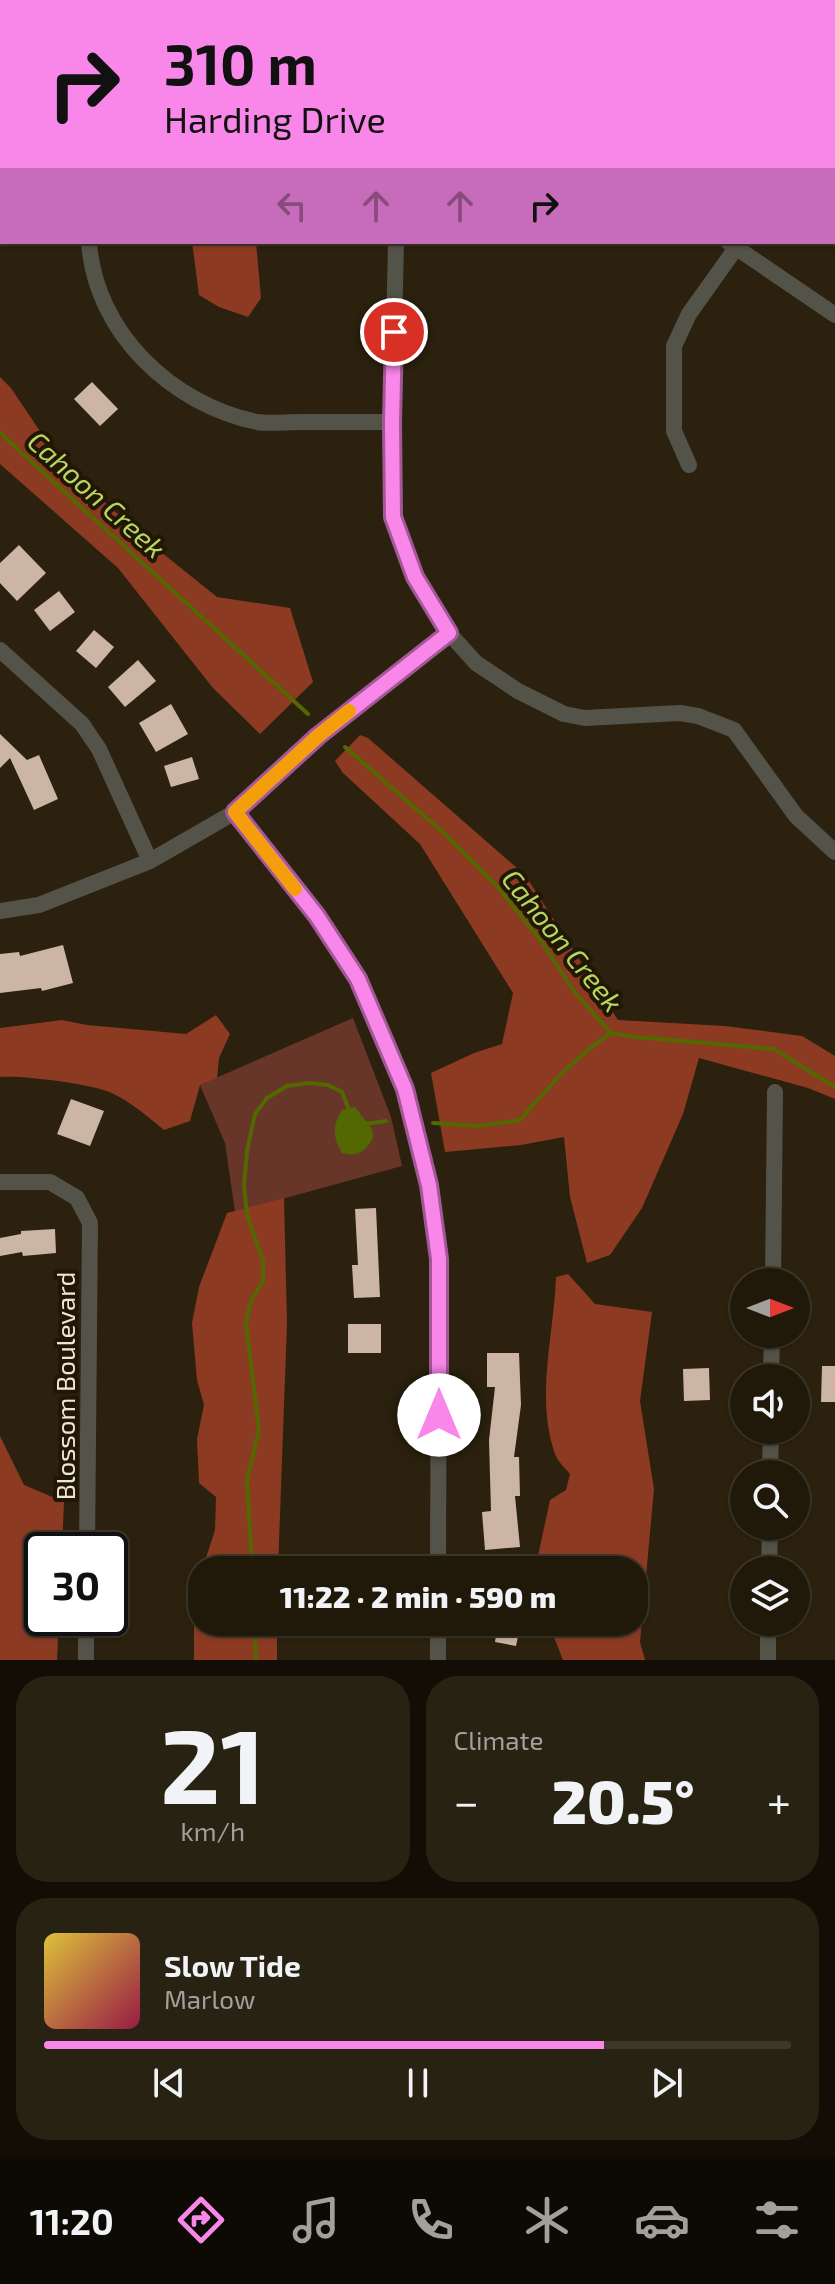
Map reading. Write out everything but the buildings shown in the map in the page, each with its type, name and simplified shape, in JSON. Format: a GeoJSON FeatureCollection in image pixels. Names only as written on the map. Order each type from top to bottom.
{"type":"FeatureCollection","features":[{"type":"Feature","properties":{"kind":"street"},"geometry":{"type":"LineString","coordinates":[[89,244],[101,298],[129,345],[156,373],[181,391],[216,408],[258,422],[392,422]]}},
{"type":"Feature","properties":{"kind":"street"},"geometry":{"type":"LineString","coordinates":[[396,244],[393,517],[415,577],[449,633],[476,663],[518,691],[564,714],[585,718],[680,713],[705,718],[734,730],[796,816],[835,852]]}},
{"type":"Feature","properties":{"kind":"street"},"geometry":{"type":"LineString","coordinates":[[689,465],[674,431],[674,346],[689,314],[732,245],[835,315]]}},
{"type":"Feature","properties":{"kind":"street"},"geometry":{"type":"LineString","coordinates":[[0,911],[39,905],[150,861],[235,812],[318,736],[449,633]]}},
{"type":"Feature","properties":{"kind":"street"},"geometry":{"type":"LineString","coordinates":[[0,650],[82,724],[99,749],[150,861]]}},
{"type":"Feature","properties":{"kind":"street"},"geometry":{"type":"LineString","coordinates":[[235,812],[317,916],[358,979],[405,1089],[429,1185],[439,1259],[438,1556]]}},
{"type":"Feature","properties":{"kind":"street"},"geometry":{"type":"LineString","coordinates":[[773,1268],[775,1092]]}},
{"type":"Feature","properties":{"kind":"street","name":"Blossom Boulevard"},"geometry":{"type":"LineString","coordinates":[[0,1182],[50,1182],[77,1198],[90,1223],[87,1532]]}},
{"type":"Feature","properties":{"kind":"street"},"geometry":{"type":"LineString","coordinates":[[86,1636],[86,1660]]}},
{"type":"Feature","properties":{"kind":"street"},"geometry":{"type":"LineString","coordinates":[[438,1636],[438,1660]]}},
{"type":"Feature","properties":{"kind":"street"},"geometry":{"type":"LineString","coordinates":[[768,1636],[768,1660]]}},
{"type":"Feature","properties":{"kind":"shaded area"},"geometry":{"type":"Polygon","coordinates":[[[192,244],[256,244],[261,298],[248,317],[219,307],[199,295],[192,244]]]}},
{"type":"Feature","properties":{"kind":"shaded area"},"geometry":{"type":"Polygon","coordinates":[[[0,377],[11,388],[60,461],[146,540],[217,597],[290,608],[313,682],[260,734],[213,688],[118,568],[0,464],[0,377]]]}},
{"type":"Feature","properties":{"kind":"shaded area"},"geometry":{"type":"Polygon","coordinates":[[[360,735],[368,738],[525,875],[618,1020],[725,1026],[802,1036],[835,1056],[835,1099],[808,1088],[699,1058],[683,1114],[642,1208],[610,1255],[587,1263],[570,1197],[564,1137],[521,1145],[445,1152],[431,1073],[502,1044],[513,993],[420,844],[343,773],[335,761],[360,735]]]}},
{"type":"Feature","properties":{"kind":"shaded area"},"geometry":{"type":"Polygon","coordinates":[[[216,1015],[230,1034],[219,1058],[217,1078],[200,1085],[190,1121],[164,1130],[112,1093],[57,1081],[0,1077],[0,1028],[62,1020],[186,1034],[216,1015]]]}},
{"type":"Feature","properties":{"kind":"shaded area"},"geometry":{"type":"Polygon","coordinates":[[[353,1018],[391,1117],[402,1166],[235,1212],[225,1143],[200,1085],[353,1018]]]}},
{"type":"Feature","properties":{"kind":"shaded area"},"geometry":{"type":"Polygon","coordinates":[[[355,1107],[372,1129],[373,1138],[360,1152],[342,1153],[335,1137],[335,1127],[342,1110],[355,1107]]]}},
{"type":"Feature","properties":{"kind":"shaded area"},"geometry":{"type":"Polygon","coordinates":[[[284,1198],[287,1323],[279,1556],[207,1556],[215,1530],[216,1497],[199,1483],[197,1439],[204,1405],[197,1380],[192,1323],[199,1287],[227,1213],[284,1198]]]}},
{"type":"Feature","properties":{"kind":"shaded area"},"geometry":{"type":"Polygon","coordinates":[[[568,1274],[595,1304],[652,1312],[640,1401],[654,1489],[648,1556],[538,1556],[550,1500],[566,1490],[570,1474],[555,1454],[546,1410],[556,1277],[568,1274]]]}},
{"type":"Feature","properties":{"kind":"shaded area"},"geometry":{"type":"Polygon","coordinates":[[[0,1436],[24,1485],[64,1502],[63,1532],[24,1532],[24,1636],[58,1636],[57,1660],[0,1660],[0,1436]]]}},
{"type":"Feature","properties":{"kind":"shaded area"},"geometry":{"type":"Polygon","coordinates":[[[194,1636],[277,1636],[277,1660],[194,1660],[194,1636]]]}},
{"type":"Feature","properties":{"kind":"shaded area"},"geometry":{"type":"Polygon","coordinates":[[[554,1636],[641,1636],[645,1660],[563,1660],[554,1636]]]}},
{"type":"Feature","properties":{"kind":"waterway","name":"Cahoon Creek"},"geometry":{"type":"LineString","coordinates":[[0,433],[308,714]]}},
{"type":"Feature","properties":{"kind":"waterway","name":"Cahoon Creek"},"geometry":{"type":"LineString","coordinates":[[345,747],[445,834],[497,886],[542,942],[575,993],[611,1033],[774,1049],[835,1087]]}},
{"type":"Feature","properties":{"kind":"waterway"},"geometry":{"type":"LineString","coordinates":[[433,1123],[478,1126],[520,1120],[562,1073],[611,1033]]}},
{"type":"Feature","properties":{"kind":"waterway"},"geometry":{"type":"LineString","coordinates":[[251,1556],[247,1480],[259,1430],[246,1323],[251,1301],[263,1281],[263,1261],[247,1215],[244,1185],[255,1114],[267,1098],[287,1086],[309,1083],[328,1085],[342,1092],[349,1110]]}},
{"type":"Feature","properties":{"kind":"waterway"},"geometry":{"type":"LineString","coordinates":[[365,1124],[386,1121]]}},
{"type":"Feature","properties":{"kind":"waterway"},"geometry":{"type":"LineString","coordinates":[[255,1636],[256,1660]]}},
{"type":"Feature","properties":{"kind":"slow traffic"},"geometry":{"type":"LineString","coordinates":[[295,889],[235,812],[349,711]]}},
{"type":"Feature","properties":{"kind":"route"},"geometry":{"type":"LineString","coordinates":[[394,332],[393,517],[415,577],[449,633],[318,736],[235,812],[317,916],[358,979],[405,1089],[429,1185],[439,1259],[439,1415]]}}]}
